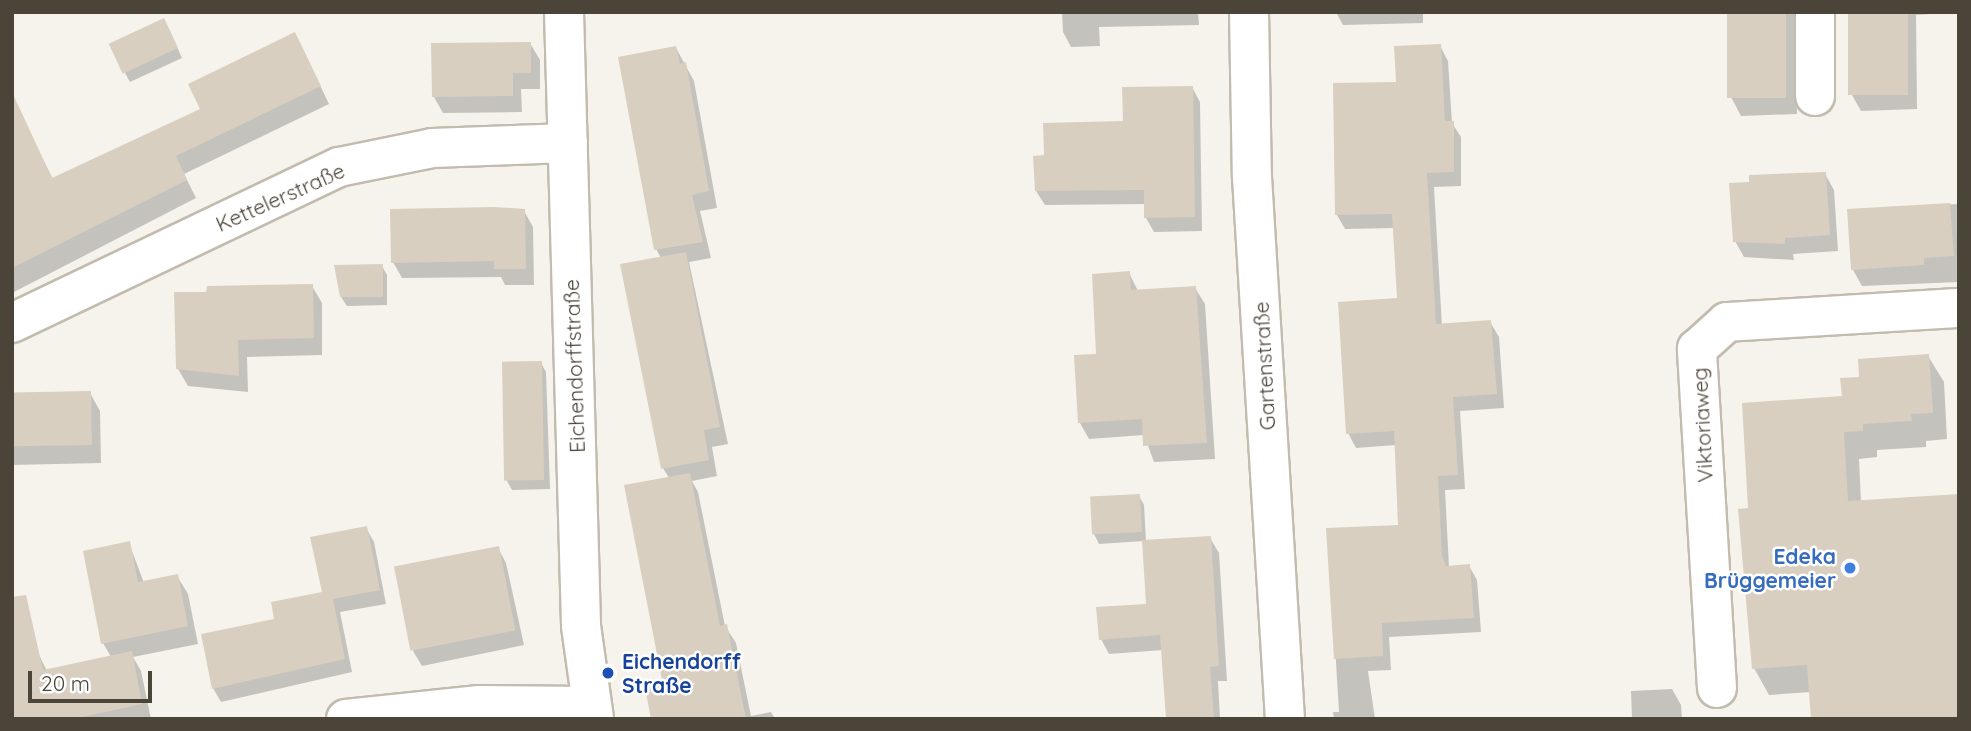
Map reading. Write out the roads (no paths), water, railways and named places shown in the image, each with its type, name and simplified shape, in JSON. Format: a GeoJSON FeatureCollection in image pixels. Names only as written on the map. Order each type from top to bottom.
{"type":"FeatureCollection","features":[{"type":"Feature","properties":{"kind":"street","name":"Eichendorffstraße"},"geometry":{"type":"LineString","coordinates":[[564,12],[581,626],[592,712]]}},
{"type":"Feature","properties":{"kind":"street","name":"Gartenstraße"},"geometry":{"type":"LineString","coordinates":[[1249,12],[1252,177],[1285,719]]}},
{"type":"Feature","properties":{"kind":"street"},"geometry":{"type":"LineString","coordinates":[[1815,12],[1815,96]]}},
{"type":"Feature","properties":{"kind":"street","name":"Kettelerstraße"},"geometry":{"type":"LineString","coordinates":[[12,323],[339,167],[432,148],[568,143]]}},
{"type":"Feature","properties":{"kind":"street","name":"Viktoriaweg"},"geometry":{"type":"LineString","coordinates":[[1717,688],[1697,349],[1727,322],[1959,309]]}},
{"type":"Feature","properties":{"kind":"street"},"geometry":{"type":"LineString","coordinates":[[346,719],[479,705],[592,712]]}},
{"type":"Feature","properties":{"kind":"place","name":"Edeka Brüggemeier"},"geometry":{"type":"Point","coordinates":[1850,568]}},
{"type":"Feature","properties":{"kind":"place","name":"Eichendorff Straße"},"geometry":{"type":"Point","coordinates":[608,673]}}]}
